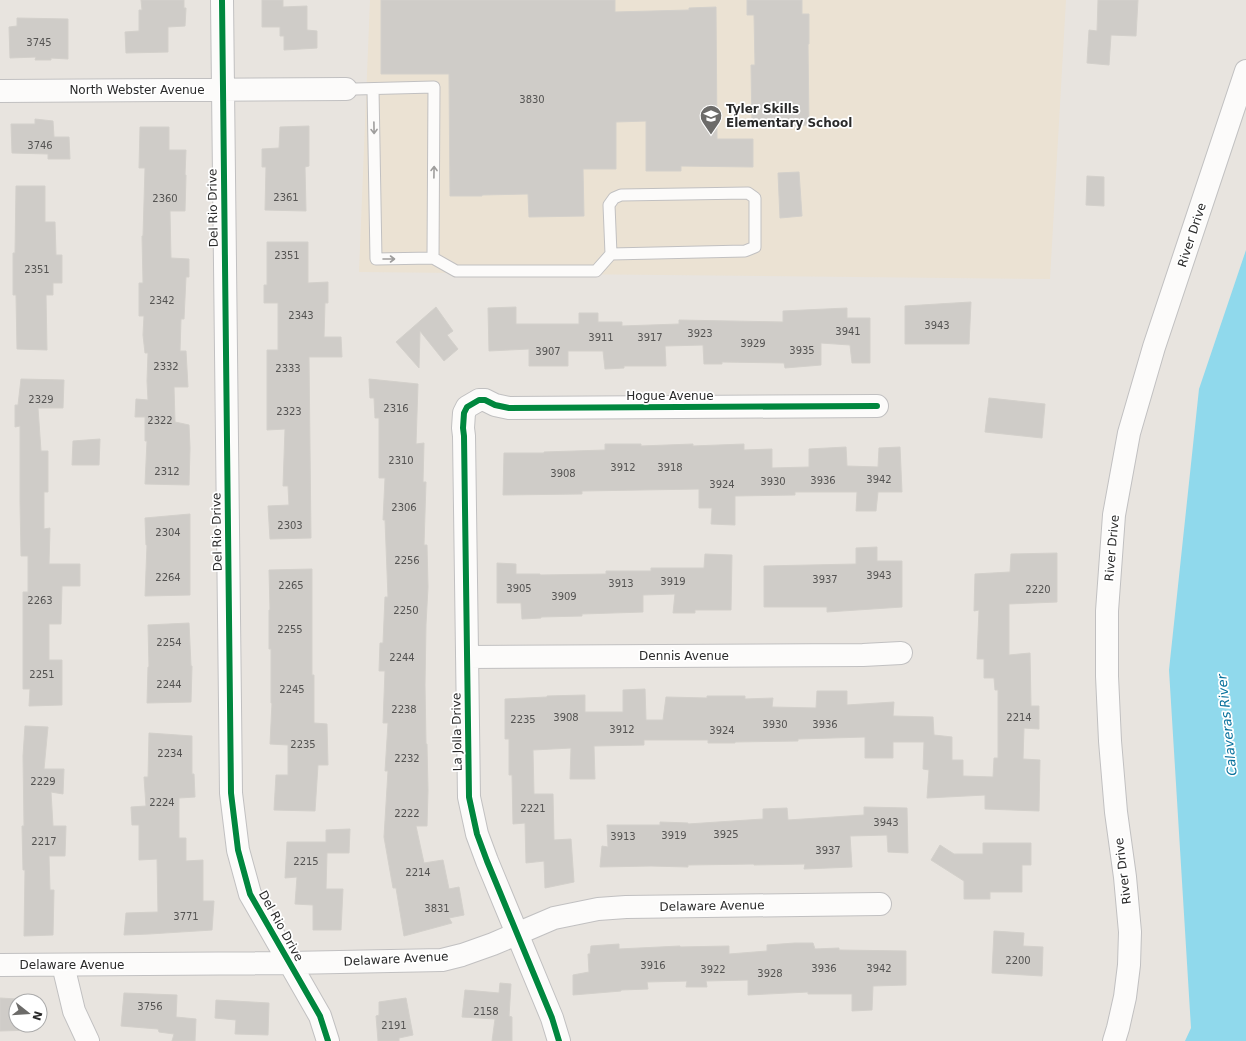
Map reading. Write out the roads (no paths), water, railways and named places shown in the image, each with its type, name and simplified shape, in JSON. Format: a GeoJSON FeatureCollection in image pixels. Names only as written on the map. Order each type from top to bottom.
{"type":"FeatureCollection","features":[{"type":"Feature","properties":{"kind":"street","name":"Del Rio Drive"},"geometry":{"type":"LineString","coordinates":[[222,0],[231,793],[238,850],[250,894],[320,1016],[328,1041]]}},
{"type":"Feature","properties":{"kind":"street","name":"River Drive"},"geometry":{"type":"LineString","coordinates":[[1114,1041],[1125,997],[1129,965],[1130,932],[1125,877],[1116,812],[1110,741],[1107,676],[1107,612],[1114,515],[1129,433],[1150,361],[1246,71]]}},
{"type":"Feature","properties":{"kind":"street","name":"North Webster Avenue"},"geometry":{"type":"LineString","coordinates":[[0,91],[346,89]]}},
{"type":"Feature","properties":{"kind":"street","name":"Hogue Avenue"},"geometry":{"type":"LineString","coordinates":[[467,407],[479,400],[485,400],[495,405],[509,408],[877,406]]}},
{"type":"Feature","properties":{"kind":"street","name":"La Jolla Drive"},"geometry":{"type":"LineString","coordinates":[[467,407],[464,413],[463,428],[469,797],[477,834],[552,1018],[559,1041]]}},
{"type":"Feature","properties":{"kind":"street","name":"Dennis Avenue"},"geometry":{"type":"LineString","coordinates":[[467,657],[863,655],[901,653]]}},
{"type":"Feature","properties":{"kind":"street","name":"Delaware Avenue"},"geometry":{"type":"LineString","coordinates":[[0,965],[289,963],[442,960],[462,955],[493,944],[554,918],[598,909],[626,907],[880,904]]}},
{"type":"Feature","properties":{"kind":"street"},"geometry":{"type":"LineString","coordinates":[[63,965],[74,1011],[88,1041]]}},
{"type":"Feature","properties":{"kind":"lane"},"geometry":{"type":"LineString","coordinates":[[346,89],[434,88],[433,258]]}},
{"type":"Feature","properties":{"kind":"lane"},"geometry":{"type":"LineString","coordinates":[[373,89],[376,259],[433,258],[456,272],[596,271],[611,254],[610,205],[614,198],[621,195],[748,193],[755,198],[755,247],[745,251],[611,254]]}},
{"type":"Feature","properties":{"kind":"water","name":"Calaveras River"},"geometry":{"type":"Polygon","coordinates":[[[1246,250],[1246,1041],[1185,1041],[1191,1028],[1169,670],[1199,389],[1246,250]]]}},
{"type":"Feature","properties":{"kind":"place","name":"Tyler Skills Elementary School"},"geometry":{"type":"Point","coordinates":[711,136]}}]}
